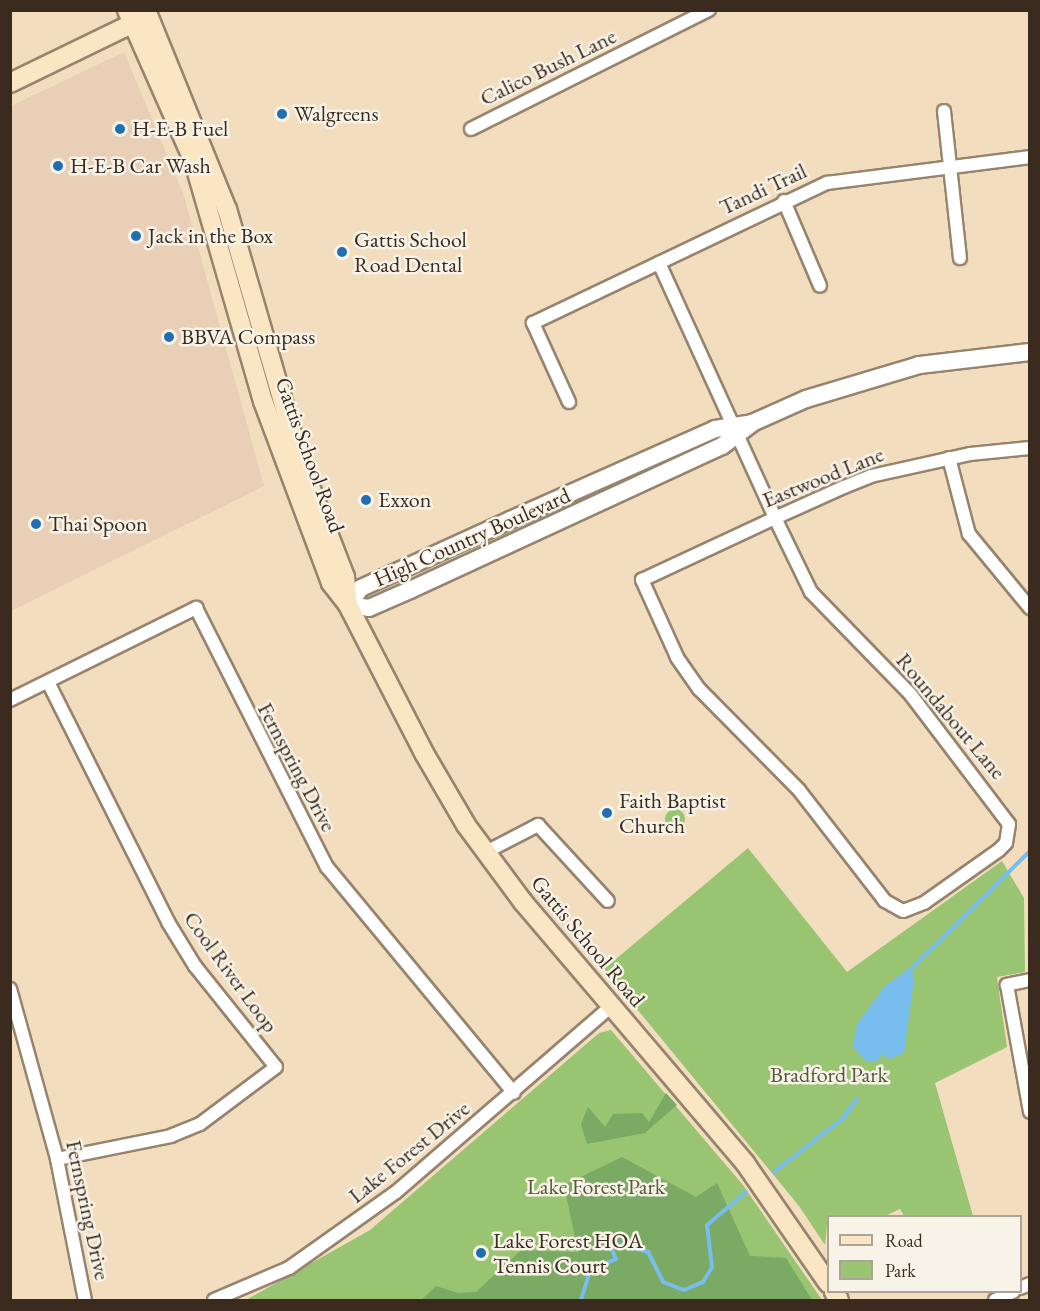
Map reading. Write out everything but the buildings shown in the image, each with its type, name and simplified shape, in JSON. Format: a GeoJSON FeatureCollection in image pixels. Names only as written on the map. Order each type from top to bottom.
{"type":"FeatureCollection","features":[{"type":"Feature","properties":{"kind":"main road"},"geometry":{"type":"LineString","coordinates":[[10,83],[143,14]]}},
{"type":"Feature","properties":{"kind":"main road","name":"Gattis School Road"},"geometry":{"type":"LineString","coordinates":[[143,14],[194,162],[289,475],[331,583],[348,605],[424,753],[486,852],[610,1007],[745,1164],[827,1282]]}},
{"type":"Feature","properties":{"kind":"street","name":"Calico Bush Lane"},"geometry":{"type":"LineString","coordinates":[[471,129],[709,10]]}},
{"type":"Feature","properties":{"kind":"street"},"geometry":{"type":"LineString","coordinates":[[944,111],[960,258]]}},
{"type":"Feature","properties":{"kind":"street","name":"Tandi Trail"},"geometry":{"type":"LineString","coordinates":[[569,402],[533,323],[784,201],[836,180],[1029,158]]}},
{"type":"Feature","properties":{"kind":"street"},"geometry":{"type":"LineString","coordinates":[[784,201],[820,286]]}},
{"type":"Feature","properties":{"kind":"street","name":"Roundabout Lane"},"geometry":{"type":"LineString","coordinates":[[642,580],[677,657],[699,689],[799,790],[885,900],[913,910],[1006,843],[1009,824],[911,695],[811,592],[734,430],[659,263]]}},
{"type":"Feature","properties":{"kind":"street","name":"High Country Boulevard"},"geometry":{"type":"LineString","coordinates":[[734,430],[599,504],[369,608],[348,605],[361,588],[510,520],[807,399],[920,365],[1029,352]]}},
{"type":"Feature","properties":{"kind":"street","name":"Eastwood Lane"},"geometry":{"type":"LineString","coordinates":[[642,580],[775,518],[871,477],[950,458],[1029,448]]}},
{"type":"Feature","properties":{"kind":"street"},"geometry":{"type":"LineString","coordinates":[[950,458],[969,534],[1029,608]]}},
{"type":"Feature","properties":{"kind":"street"},"geometry":{"type":"LineString","coordinates":[[592,485],[599,504]]}},
{"type":"Feature","properties":{"kind":"street"},"geometry":{"type":"LineString","coordinates":[[510,520],[517,541]]}},
{"type":"Feature","properties":{"kind":"street","name":"Fernspring Drive"},"geometry":{"type":"LineString","coordinates":[[10,700],[196,608],[327,867],[514,1093]]}},
{"type":"Feature","properties":{"kind":"street","name":"Cool River Loop"},"geometry":{"type":"LineString","coordinates":[[48,682],[168,922],[195,966],[276,1067],[200,1124],[171,1136],[57,1160]]}},
{"type":"Feature","properties":{"kind":"street"},"geometry":{"type":"LineString","coordinates":[[486,852],[538,825],[608,901]]}},
{"type":"Feature","properties":{"kind":"street"},"geometry":{"type":"LineString","coordinates":[[1029,980],[1007,985],[1029,1112]]}},
{"type":"Feature","properties":{"kind":"street","name":"Fernspring Drive"},"geometry":{"type":"LineString","coordinates":[[10,989],[57,1160],[85,1300]]}},
{"type":"Feature","properties":{"kind":"street","name":"Lake Forest Drive"},"geometry":{"type":"LineString","coordinates":[[214,1300],[289,1268],[346,1229],[514,1093],[610,1007]]}},
{"type":"Feature","properties":{"kind":"street"},"geometry":{"type":"LineString","coordinates":[[995,1300],[1011,1293]]}},
{"type":"Feature","properties":{"kind":"shaded area"},"geometry":{"type":"Polygon","coordinates":[[[124,52],[183,193],[264,486],[11,611],[11,106],[124,52]]]}},
{"type":"Feature","properties":{"kind":"green space"},"geometry":{"type":"Polygon","coordinates":[[[675,809],[682,812],[685,819],[682,826],[675,829],[668,826],[665,819],[668,812],[675,809]]]}},
{"type":"Feature","properties":{"kind":"green space","name":"Bradford Park"},"geometry":{"type":"Polygon","coordinates":[[[748,848],[847,972],[1002,861],[1024,898],[1025,972],[997,977],[1007,1047],[935,1083],[973,1215],[903,1215],[900,1209],[887,1215],[827,1215],[825,1245],[799,1206],[604,969],[748,848]]]}},
{"type":"Feature","properties":{"kind":"green space","name":"Lake Forest Park"},"geometry":{"type":"Polygon","coordinates":[[[611,1030],[743,1185],[822,1300],[246,1300],[370,1230],[599,1033],[611,1030]]]}},
{"type":"Feature","properties":{"kind":"green space"},"geometry":{"type":"Polygon","coordinates":[[[666,1093],[677,1105],[645,1133],[587,1144],[581,1124],[588,1107],[605,1127],[613,1114],[642,1113],[649,1122],[666,1093]]]}},
{"type":"Feature","properties":{"kind":"green space"},"geometry":{"type":"Polygon","coordinates":[[[622,1157],[696,1197],[717,1183],[750,1256],[786,1258],[812,1300],[421,1300],[436,1286],[458,1293],[476,1292],[521,1250],[578,1252],[564,1185],[622,1157]]]}},
{"type":"Feature","properties":{"kind":"water"},"geometry":{"type":"Polygon","coordinates":[[[911,967],[914,979],[904,1053],[884,1061],[888,1057],[882,1054],[878,1061],[867,1062],[853,1047],[857,1024],[885,986],[911,967]]]}},
{"type":"Feature","properties":{"kind":"waterway"},"geometry":{"type":"LineString","coordinates":[[909,971],[1030,851]]}},
{"type":"Feature","properties":{"kind":"waterway"},"geometry":{"type":"LineString","coordinates":[[774,1172],[842,1119],[857,1099]]}},
{"type":"Feature","properties":{"kind":"waterway"},"geometry":{"type":"LineString","coordinates":[[581,1300],[590,1270],[616,1259],[611,1248],[617,1244],[648,1252],[663,1282],[684,1290],[703,1282],[712,1267],[707,1225],[746,1192]]}},
{"type":"Feature","properties":{"kind":"place","name":"Walgreens"},"geometry":{"type":"Point","coordinates":[282,114]}},
{"type":"Feature","properties":{"kind":"place","name":"H-E-B Fuel"},"geometry":{"type":"Point","coordinates":[120,129]}},
{"type":"Feature","properties":{"kind":"place","name":"H-E-B Car Wash"},"geometry":{"type":"Point","coordinates":[58,166]}},
{"type":"Feature","properties":{"kind":"place","name":"Jack in the Box"},"geometry":{"type":"Point","coordinates":[136,236]}},
{"type":"Feature","properties":{"kind":"place","name":"Gattis School Road Dental"},"geometry":{"type":"Point","coordinates":[342,252]}},
{"type":"Feature","properties":{"kind":"place","name":"BBVA Compass"},"geometry":{"type":"Point","coordinates":[169,337]}},
{"type":"Feature","properties":{"kind":"place","name":"Exxon"},"geometry":{"type":"Point","coordinates":[366,500]}},
{"type":"Feature","properties":{"kind":"place","name":"Thai Spoon"},"geometry":{"type":"Point","coordinates":[36,524]}},
{"type":"Feature","properties":{"kind":"place","name":"Faith Baptist Church"},"geometry":{"type":"Point","coordinates":[607,813]}},
{"type":"Feature","properties":{"kind":"place","name":"Lake Forest HOA Tennis Court"},"geometry":{"type":"Point","coordinates":[481,1253]}}]}
